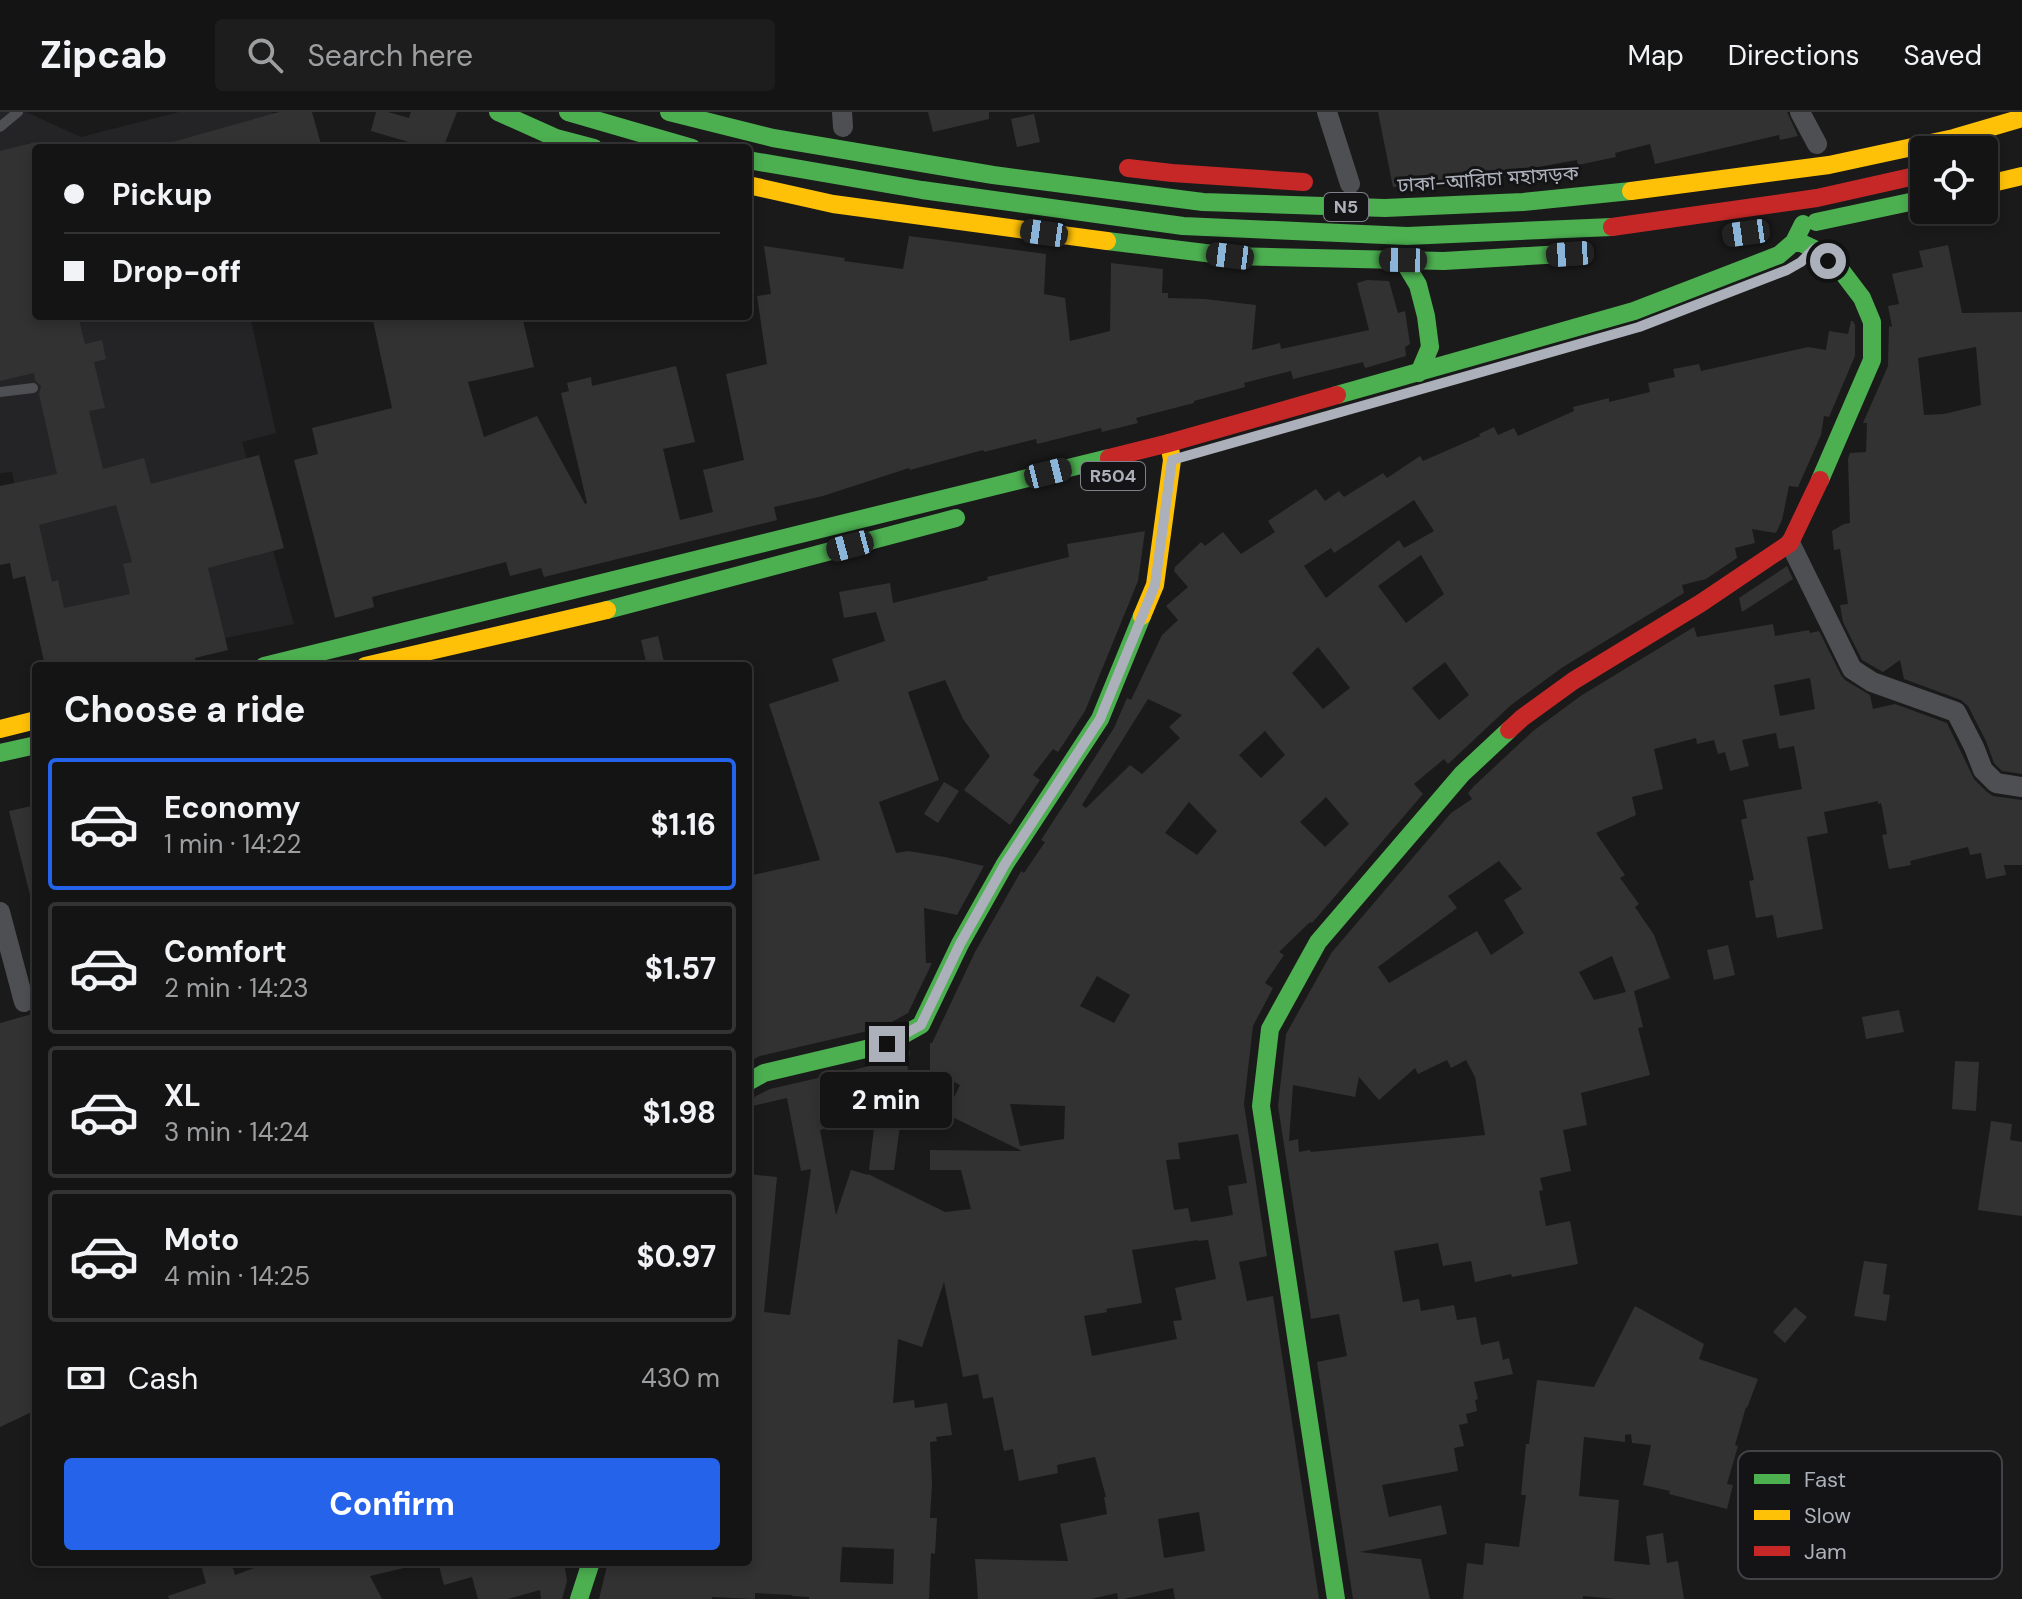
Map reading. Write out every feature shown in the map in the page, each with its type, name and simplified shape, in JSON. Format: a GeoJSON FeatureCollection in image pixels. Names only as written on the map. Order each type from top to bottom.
{"type":"FeatureCollection","features":[{"type":"Feature","properties":{"kind":"main road"},"geometry":{"type":"LineString","coordinates":[[498,112],[556,138],[579,144]]}},
{"type":"Feature","properties":{"kind":"main road"},"geometry":{"type":"LineString","coordinates":[[568,112],[678,144]]}},
{"type":"Feature","properties":{"kind":"main road","name":"ঢাকা-আরিচা মহাসড়ক"},"geometry":{"type":"LineString","coordinates":[[669,112],[773,138],[993,175],[1203,202],[1385,208],[1523,202],[1679,186],[1829,165],[1954,138],[2022,118]]}},
{"type":"Feature","properties":{"kind":"main road","name":"N5"},"geometry":{"type":"LineString","coordinates":[[752,161],[922,190],[1183,226],[1407,236],[1619,227],[1817,198],[1910,177]]}},
{"type":"Feature","properties":{"kind":"main road"},"geometry":{"type":"LineString","coordinates":[[1114,166],[1172,173],[1342,184]]}},
{"type":"Feature","properties":{"kind":"main road"},"geometry":{"type":"LineString","coordinates":[[1998,182],[2022,176]]}},
{"type":"Feature","properties":{"kind":"main road"},"geometry":{"type":"LineString","coordinates":[[752,186],[833,204],[1230,256],[1444,261],[1601,252]]}},
{"type":"Feature","properties":{"kind":"main road"},"geometry":{"type":"LineString","coordinates":[[1799,245],[1828,219],[1910,202]]}},
{"type":"Feature","properties":{"kind":"main road"},"geometry":{"type":"LineString","coordinates":[[1799,245],[1828,219]]}},
{"type":"Feature","properties":{"kind":"main road"},"geometry":{"type":"LineString","coordinates":[[1336,1599],[1261,1106],[1270,1029],[1318,942],[1462,774],[1482,755],[1522,718],[1573,681],[1701,603],[1790,543],[1872,360],[1872,322],[1862,298],[1843,273],[1799,245]]}},
{"type":"Feature","properties":{"kind":"main road","name":"R504"},"geometry":{"type":"LineString","coordinates":[[1166,456],[1421,381],[1634,311],[1799,245]]}},
{"type":"Feature","properties":{"kind":"main road"},"geometry":{"type":"LineString","coordinates":[[1403,260],[1418,285],[1426,316],[1430,347],[1421,381]]}},
{"type":"Feature","properties":{"kind":"main road","name":"R504"},"geometry":{"type":"LineString","coordinates":[[281,662],[1258,436]]}},
{"type":"Feature","properties":{"kind":"main road"},"geometry":{"type":"LineString","coordinates":[[752,1080],[764,1073],[887,1044],[921,1025],[960,944],[1005,864],[1100,719],[1155,585],[1166,456]]}},
{"type":"Feature","properties":{"kind":"main road"},"geometry":{"type":"LineString","coordinates":[[382,662],[582,616],[968,515]]}},
{"type":"Feature","properties":{"kind":"main road"},"geometry":{"type":"LineString","coordinates":[[0,729],[32,721]]}},
{"type":"Feature","properties":{"kind":"main road"},"geometry":{"type":"LineString","coordinates":[[0,753],[32,746]]}},
{"type":"Feature","properties":{"kind":"main road"},"geometry":{"type":"LineString","coordinates":[[579,1599],[590,1566]]}},
{"type":"Feature","properties":{"kind":"street"},"geometry":{"type":"LineString","coordinates":[[1327,112],[1342,184]]}},
{"type":"Feature","properties":{"kind":"street"},"geometry":{"type":"LineString","coordinates":[[1800,112],[1817,144]]}},
{"type":"Feature","properties":{"kind":"street"},"geometry":{"type":"LineString","coordinates":[[1790,543],[1852,669],[1872,682],[1956,712],[1983,770],[1996,783],[2022,787]]}},
{"type":"Feature","properties":{"kind":"street"},"geometry":{"type":"LineString","coordinates":[[0,912],[24,1002]]}},
{"type":"Feature","properties":{"kind":"lane"},"geometry":{"type":"LineString","coordinates":[[0,127],[18,112]]}},
{"type":"Feature","properties":{"kind":"lane"},"geometry":{"type":"LineString","coordinates":[[0,392],[33,388]]}},
{"type":"Feature","properties":{"kind":"shaded area"},"geometry":{"type":"Polygon","coordinates":[[[0,112],[26,112],[81,137],[179,112],[271,112],[294,126],[296,144],[32,144],[32,320],[251,320],[276,433],[242,442],[294,624],[109,662],[48,662],[12,472],[0,473],[0,112]]]}},
{"type":"Feature","properties":{"kind":"building"},"geometry":{"type":"Polygon","coordinates":[[[279,112],[312,112],[321,144],[169,144],[279,112]]]}},
{"type":"Feature","properties":{"kind":"building"},"geometry":{"type":"Polygon","coordinates":[[[376,112],[409,118],[411,112],[457,112],[445,144],[412,144],[371,131],[376,112]]]}},
{"type":"Feature","properties":{"kind":"building"},"geometry":{"type":"Polygon","coordinates":[[[928,112],[989,112],[989,119],[933,132],[928,112]]]}},
{"type":"Feature","properties":{"kind":"building"},"geometry":{"type":"Polygon","coordinates":[[[1378,112],[1787,112],[1798,136],[1780,140],[1779,135],[1655,164],[1650,144],[1615,153],[1616,157],[1578,165],[1577,160],[1538,167],[1540,179],[1524,181],[1522,173],[1475,183],[1393,187],[1378,112]]]}},
{"type":"Feature","properties":{"kind":"building"},"geometry":{"type":"Polygon","coordinates":[[[1034,114],[1040,142],[1017,147],[1011,119],[1034,114]]]}},
{"type":"Feature","properties":{"kind":"building"},"geometry":{"type":"Polygon","coordinates":[[[36,142],[32,144],[32,320],[79,320],[85,344],[102,340],[106,359],[94,362],[105,408],[89,411],[103,469],[144,458],[151,484],[259,455],[284,548],[208,568],[228,650],[195,658],[196,662],[44,662],[25,576],[13,579],[10,563],[0,565],[0,486],[57,474],[39,394],[41,386],[35,380],[34,373],[0,381],[0,151],[36,142]],[[116,505],[39,525],[52,582],[58,580],[64,608],[130,594],[123,564],[132,562],[116,505]]]}},
{"type":"Feature","properties":{"kind":"building"},"geometry":{"type":"Polygon","coordinates":[[[909,236],[1046,254],[1044,294],[1065,298],[1070,341],[1110,331],[1111,263],[1163,269],[1162,293],[1168,293],[1168,298],[1256,305],[1252,350],[1280,343],[1281,349],[1369,330],[1357,283],[1389,281],[1398,313],[1405,311],[1410,344],[1405,347],[1406,356],[1365,368],[1363,362],[1293,379],[1291,371],[1244,383],[1245,387],[1194,403],[1136,418],[1138,423],[1102,432],[1101,428],[1037,444],[1036,439],[909,468],[823,496],[774,507],[777,520],[544,577],[541,568],[510,576],[506,562],[372,597],[374,607],[335,618],[294,460],[318,454],[312,428],[392,408],[373,320],[523,320],[534,367],[468,382],[484,437],[537,416],[585,504],[561,393],[569,391],[567,383],[591,377],[592,386],[676,366],[695,442],[663,449],[680,520],[713,512],[703,470],[744,460],[726,374],[767,364],[757,296],[771,294],[764,246],[903,269],[909,236]]]}},
{"type":"Feature","properties":{"kind":"building"},"geometry":{"type":"Polygon","coordinates":[[[1948,245],[1962,313],[2022,312],[2022,774],[2002,771],[1994,763],[1968,706],[1961,700],[1904,679],[1900,660],[1883,672],[1862,660],[1843,622],[1840,605],[1848,604],[1840,549],[1834,550],[1832,531],[1850,523],[1848,459],[1850,453],[1866,452],[1867,423],[1863,423],[1888,366],[1889,326],[1892,327],[1888,306],[1899,304],[1892,274],[1923,267],[1919,251],[1948,245]],[[1976,347],[1918,358],[1924,415],[1944,414],[1981,405],[1976,347]]]}},
{"type":"Feature","properties":{"kind":"building"},"geometry":{"type":"Polygon","coordinates":[[[1853,321],[1855,356],[1829,417],[1824,416],[1821,435],[1798,487],[1789,486],[1777,531],[1752,529],[1755,543],[1735,548],[1737,558],[1706,579],[1682,585],[1684,593],[1563,667],[1511,705],[1448,764],[1444,759],[1414,784],[1423,794],[1312,923],[1279,952],[1284,955],[1265,983],[1273,988],[1253,1026],[1244,1104],[1267,1256],[1239,1262],[1247,1301],[1273,1296],[1319,1599],[1175,1599],[1173,1588],[1124,1599],[1118,1599],[1117,1593],[1091,1599],[978,1599],[975,1559],[1068,1561],[1060,1524],[1107,1514],[1106,1497],[1095,1457],[1057,1465],[1058,1473],[1019,1481],[1013,1449],[1004,1451],[993,1397],[983,1399],[978,1374],[963,1377],[944,1282],[922,1347],[898,1339],[893,1403],[914,1400],[915,1408],[947,1403],[952,1435],[936,1437],[937,1441],[930,1442],[930,1518],[937,1518],[935,1554],[931,1553],[929,1599],[809,1599],[755,1593],[755,1599],[599,1599],[607,1566],[752,1566],[752,1174],[777,1177],[764,1312],[790,1315],[811,1169],[801,1171],[787,1098],[752,1106],[752,1098],[770,1089],[891,1061],[910,1051],[894,1170],[869,1170],[874,1128],[839,1125],[820,1130],[836,1215],[851,1170],[868,1174],[945,1212],[971,1209],[961,1170],[930,1170],[930,1150],[1022,1151],[946,1114],[960,1085],[930,1070],[930,1043],[975,952],[1021,871],[1024,873],[1045,842],[1041,840],[1114,728],[1127,698],[1131,700],[1162,635],[1178,620],[1166,606],[1188,587],[1174,571],[1175,567],[1201,542],[1205,546],[1223,532],[1241,554],[1275,532],[1268,521],[1316,489],[1325,501],[1339,491],[1344,497],[1383,473],[1387,478],[1420,456],[1423,461],[1494,427],[1498,435],[1514,428],[1518,436],[1574,411],[1573,407],[1650,392],[1648,383],[1675,377],[1673,369],[1699,364],[1701,371],[1808,347],[1826,350],[1829,331],[1848,334],[1853,321]],[[1414,500],[1334,553],[1331,548],[1304,566],[1326,598],[1399,540],[1404,548],[1434,531],[1414,500]],[[1421,555],[1378,586],[1406,623],[1444,594],[1421,555]],[[1318,647],[1292,673],[1323,709],[1350,688],[1318,647]],[[1445,662],[1412,688],[1439,720],[1469,695],[1445,662]],[[1148,699],[1082,805],[1086,808],[1130,765],[1142,774],[1180,738],[1169,727],[1182,715],[1148,699]],[[1265,731],[1239,755],[1261,778],[1285,755],[1265,731]],[[1326,797],[1300,822],[1325,847],[1349,824],[1326,797]],[[1189,802],[1165,833],[1197,855],[1217,831],[1189,802]],[[1097,976],[1080,1006],[1114,1023],[1130,995],[1097,976]],[[1010,1104],[1020,1146],[1064,1139],[1065,1106],[1010,1104]],[[1238,1134],[1178,1143],[1180,1159],[1166,1160],[1174,1210],[1188,1208],[1191,1222],[1233,1215],[1228,1186],[1247,1183],[1238,1134]],[[1208,1240],[1132,1250],[1142,1303],[1084,1316],[1092,1356],[1177,1339],[1173,1321],[1182,1320],[1175,1288],[1216,1279],[1208,1240]],[[1199,1512],[1158,1519],[1164,1558],[1205,1551],[1199,1512]],[[842,1547],[840,1582],[893,1584],[894,1549],[842,1547]]]}},
{"type":"Feature","properties":{"kind":"building"},"geometry":{"type":"Polygon","coordinates":[[[1145,531],[1138,581],[1085,711],[1058,752],[1053,749],[1033,775],[1040,780],[1010,825],[964,790],[990,756],[963,719],[945,680],[908,692],[939,780],[879,802],[896,853],[908,851],[984,866],[957,915],[924,908],[926,963],[932,963],[908,1013],[881,1028],[752,1060],[752,875],[820,860],[769,704],[839,681],[832,659],[885,641],[876,612],[844,618],[839,592],[890,583],[893,603],[1069,557],[1067,544],[1145,531]]]}},
{"type":"Feature","properties":{"kind":"building"},"geometry":{"type":"Polygon","coordinates":[[[1787,566],[1793,579],[1742,612],[1739,598],[1787,566]]]}},
{"type":"Feature","properties":{"kind":"building"},"geometry":{"type":"Polygon","coordinates":[[[1773,624],[1775,636],[1819,631],[1841,675],[1870,695],[1873,709],[1895,704],[1947,723],[1974,779],[1993,796],[2022,800],[2022,865],[2004,865],[2006,875],[1986,879],[1981,853],[1970,855],[1968,847],[1889,869],[1882,835],[1887,834],[1881,803],[1878,804],[1878,801],[1824,812],[1828,833],[1807,837],[1823,929],[1777,938],[1773,915],[1756,918],[1749,881],[1754,880],[1741,820],[1747,818],[1743,800],[1802,789],[1794,746],[1779,749],[1776,733],[1742,740],[1749,766],[1730,771],[1725,752],[1718,754],[1714,740],[1697,744],[1696,738],[1654,749],[1663,789],[1632,797],[1636,815],[1596,833],[1625,875],[1620,878],[1639,904],[1635,907],[1654,935],[1670,978],[1634,991],[1643,1027],[1638,1028],[1650,1075],[1581,1093],[1587,1125],[1563,1130],[1571,1171],[1540,1178],[1543,1190],[1539,1191],[1546,1226],[1570,1221],[1578,1264],[1475,1282],[1471,1261],[1443,1266],[1438,1243],[1394,1251],[1403,1302],[1419,1299],[1421,1311],[1454,1305],[1457,1320],[1476,1317],[1481,1345],[1499,1341],[1503,1360],[1509,1358],[1513,1374],[1474,1382],[1477,1411],[1466,1414],[1468,1423],[1459,1425],[1464,1446],[1454,1448],[1458,1471],[1382,1485],[1389,1517],[1441,1505],[1447,1534],[1360,1552],[1421,1559],[1430,1599],[1353,1599],[1317,1362],[1347,1356],[1339,1314],[1311,1319],[1278,1106],[1286,1034],[1332,952],[1451,813],[1472,799],[1468,793],[1474,786],[1533,731],[1582,695],[1694,627],[1697,637],[1773,624]],[[1810,678],[1774,685],[1780,716],[1815,709],[1810,678]],[[1499,861],[1448,896],[1457,908],[1378,967],[1389,983],[1477,931],[1491,955],[1524,933],[1504,900],[1522,889],[1499,861]],[[1612,956],[1579,972],[1594,1000],[1626,992],[1612,956]],[[1447,1060],[1418,1074],[1415,1068],[1379,1100],[1359,1077],[1355,1097],[1293,1085],[1289,1141],[1298,1139],[1299,1152],[1311,1152],[1485,1135],[1475,1077],[1466,1060],[1451,1068],[1447,1060]]]}},
{"type":"Feature","properties":{"kind":"building"},"geometry":{"type":"Polygon","coordinates":[[[658,636],[664,662],[646,662],[641,640],[658,636]]]}},
{"type":"Feature","properties":{"kind":"building"},"geometry":{"type":"Polygon","coordinates":[[[944,782],[959,791],[938,823],[924,814],[944,782]]]}},
{"type":"Feature","properties":{"kind":"building"},"geometry":{"type":"Polygon","coordinates":[[[32,806],[32,895],[30,895],[9,811],[32,806]]]}},
{"type":"Feature","properties":{"kind":"building"},"geometry":{"type":"Polygon","coordinates":[[[1728,945],[1735,975],[1714,980],[1707,950],[1728,945]]]}},
{"type":"Feature","properties":{"kind":"building"},"geometry":{"type":"Polygon","coordinates":[[[1899,1010],[1904,1032],[1866,1039],[1862,1017],[1899,1010]]]}},
{"type":"Feature","properties":{"kind":"building"},"geometry":{"type":"Polygon","coordinates":[[[32,1014],[32,1412],[0,1427],[0,1023],[32,1014]]]}},
{"type":"Feature","properties":{"kind":"building"},"geometry":{"type":"Polygon","coordinates":[[[1955,1061],[1979,1062],[1976,1111],[1952,1109],[1955,1061]]]}},
{"type":"Feature","properties":{"kind":"building"},"geometry":{"type":"Polygon","coordinates":[[[1991,1121],[2012,1124],[2010,1140],[2022,1142],[2022,1216],[1978,1210],[1991,1121]]]}},
{"type":"Feature","properties":{"kind":"building"},"geometry":{"type":"Polygon","coordinates":[[[1864,1261],[1887,1264],[1883,1294],[1890,1295],[1886,1321],[1854,1316],[1864,1261]]]}},
{"type":"Feature","properties":{"kind":"building"},"geometry":{"type":"Polygon","coordinates":[[[1635,1306],[1704,1344],[1699,1359],[1758,1379],[1735,1445],[1738,1446],[1727,1484],[1733,1485],[1727,1509],[1643,1485],[1651,1445],[1632,1443],[1631,1434],[1625,1435],[1625,1442],[1584,1437],[1579,1496],[1619,1500],[1614,1561],[1650,1565],[1646,1536],[1663,1533],[1667,1563],[1678,1561],[1684,1599],[1583,1596],[1583,1599],[1463,1599],[1467,1563],[1483,1565],[1485,1543],[1519,1547],[1526,1495],[1521,1495],[1526,1444],[1529,1444],[1537,1380],[1594,1387],[1635,1306]]]}},
{"type":"Feature","properties":{"kind":"building"},"geometry":{"type":"Polygon","coordinates":[[[1795,1307],[1807,1317],[1785,1343],[1773,1332],[1795,1307]]]}},
{"type":"Feature","properties":{"kind":"building"},"geometry":{"type":"Polygon","coordinates":[[[201,1566],[232,1566],[235,1575],[259,1566],[404,1568],[370,1576],[382,1599],[169,1599],[168,1596],[206,1583],[201,1566]]]}},
{"type":"Feature","properties":{"kind":"building"},"geometry":{"type":"Polygon","coordinates":[[[439,1566],[565,1566],[567,1581],[562,1599],[541,1599],[540,1590],[508,1599],[478,1599],[472,1577],[444,1585],[439,1566]]]}},
{"type":"Feature","properties":{"kind":"traffic: fast"},"geometry":{"type":"LineString","coordinates":[[498,112],[556,138],[579,144]]}},
{"type":"Feature","properties":{"kind":"traffic: fast"},"geometry":{"type":"LineString","coordinates":[[568,112],[678,144]]}},
{"type":"Feature","properties":{"kind":"traffic: fast"},"geometry":{"type":"LineString","coordinates":[[669,112],[773,138],[993,175],[1203,202],[1385,208],[1523,202],[1631,191]]}},
{"type":"Feature","properties":{"kind":"traffic: fast"},"geometry":{"type":"LineString","coordinates":[[752,161],[922,190],[1183,226],[1407,236],[1612,227]]}},
{"type":"Feature","properties":{"kind":"traffic: fast"},"geometry":{"type":"LineString","coordinates":[[1816,222],[1910,202]]}},
{"type":"Feature","properties":{"kind":"traffic: fast"},"geometry":{"type":"LineString","coordinates":[[1337,395],[1634,311],[1779,255],[1794,242],[1803,224]]}},
{"type":"Feature","properties":{"kind":"traffic: fast"},"geometry":{"type":"LineString","coordinates":[[1107,241],[1230,256],[1444,261],[1579,253]]}},
{"type":"Feature","properties":{"kind":"traffic: fast"},"geometry":{"type":"LineString","coordinates":[[1797,241],[1814,249],[1843,273],[1862,298],[1872,322],[1872,360],[1820,480]]}},
{"type":"Feature","properties":{"kind":"traffic: fast"},"geometry":{"type":"LineString","coordinates":[[1403,260],[1418,285],[1426,316],[1430,347],[1419,373]]}},
{"type":"Feature","properties":{"kind":"traffic: fast"},"geometry":{"type":"LineString","coordinates":[[280,662],[1109,458]]}},
{"type":"Feature","properties":{"kind":"traffic: fast"},"geometry":{"type":"LineString","coordinates":[[607,610],[956,518]]}},
{"type":"Feature","properties":{"kind":"traffic: fast"},"geometry":{"type":"LineString","coordinates":[[752,1080],[764,1073],[887,1044],[921,1025],[960,944],[1005,864],[1100,719],[1142,616]]}},
{"type":"Feature","properties":{"kind":"traffic: fast"},"geometry":{"type":"LineString","coordinates":[[1336,1599],[1261,1106],[1270,1029],[1318,942],[1462,774],[1509,730]]}},
{"type":"Feature","properties":{"kind":"traffic: fast"},"geometry":{"type":"LineString","coordinates":[[0,753],[32,746]]}},
{"type":"Feature","properties":{"kind":"traffic: fast"},"geometry":{"type":"LineString","coordinates":[[579,1599],[590,1566]]}},
{"type":"Feature","properties":{"kind":"traffic: slow"},"geometry":{"type":"LineString","coordinates":[[1631,191],[1829,165],[1954,138],[2022,118]]}},
{"type":"Feature","properties":{"kind":"traffic: slow"},"geometry":{"type":"LineString","coordinates":[[1998,182],[2022,176]]}},
{"type":"Feature","properties":{"kind":"traffic: slow"},"geometry":{"type":"LineString","coordinates":[[752,186],[833,204],[1107,241]]}},
{"type":"Feature","properties":{"kind":"traffic: slow"},"geometry":{"type":"LineString","coordinates":[[1142,616],[1155,585],[1172,460],[1169,443]]}},
{"type":"Feature","properties":{"kind":"traffic: slow"},"geometry":{"type":"LineString","coordinates":[[382,662],[607,610]]}},
{"type":"Feature","properties":{"kind":"traffic: slow"},"geometry":{"type":"LineString","coordinates":[[0,729],[32,721]]}},
{"type":"Feature","properties":{"kind":"traffic: jam"},"geometry":{"type":"LineString","coordinates":[[1128,168],[1304,182]]}},
{"type":"Feature","properties":{"kind":"traffic: jam"},"geometry":{"type":"LineString","coordinates":[[1612,227],[1817,198],[1910,177]]}},
{"type":"Feature","properties":{"kind":"traffic: jam"},"geometry":{"type":"LineString","coordinates":[[1109,458],[1337,395]]}},
{"type":"Feature","properties":{"kind":"traffic: jam"},"geometry":{"type":"LineString","coordinates":[[1509,730],[1573,681],[1701,603],[1790,543],[1820,480]]}},
{"type":"Feature","properties":{"kind":"route"},"geometry":{"type":"LineString","coordinates":[[887,1044],[921,1025],[960,944],[1005,864],[1100,719],[1155,585],[1172,460],[1639,327],[1787,270],[1814,249],[1828,261]]}}]}
